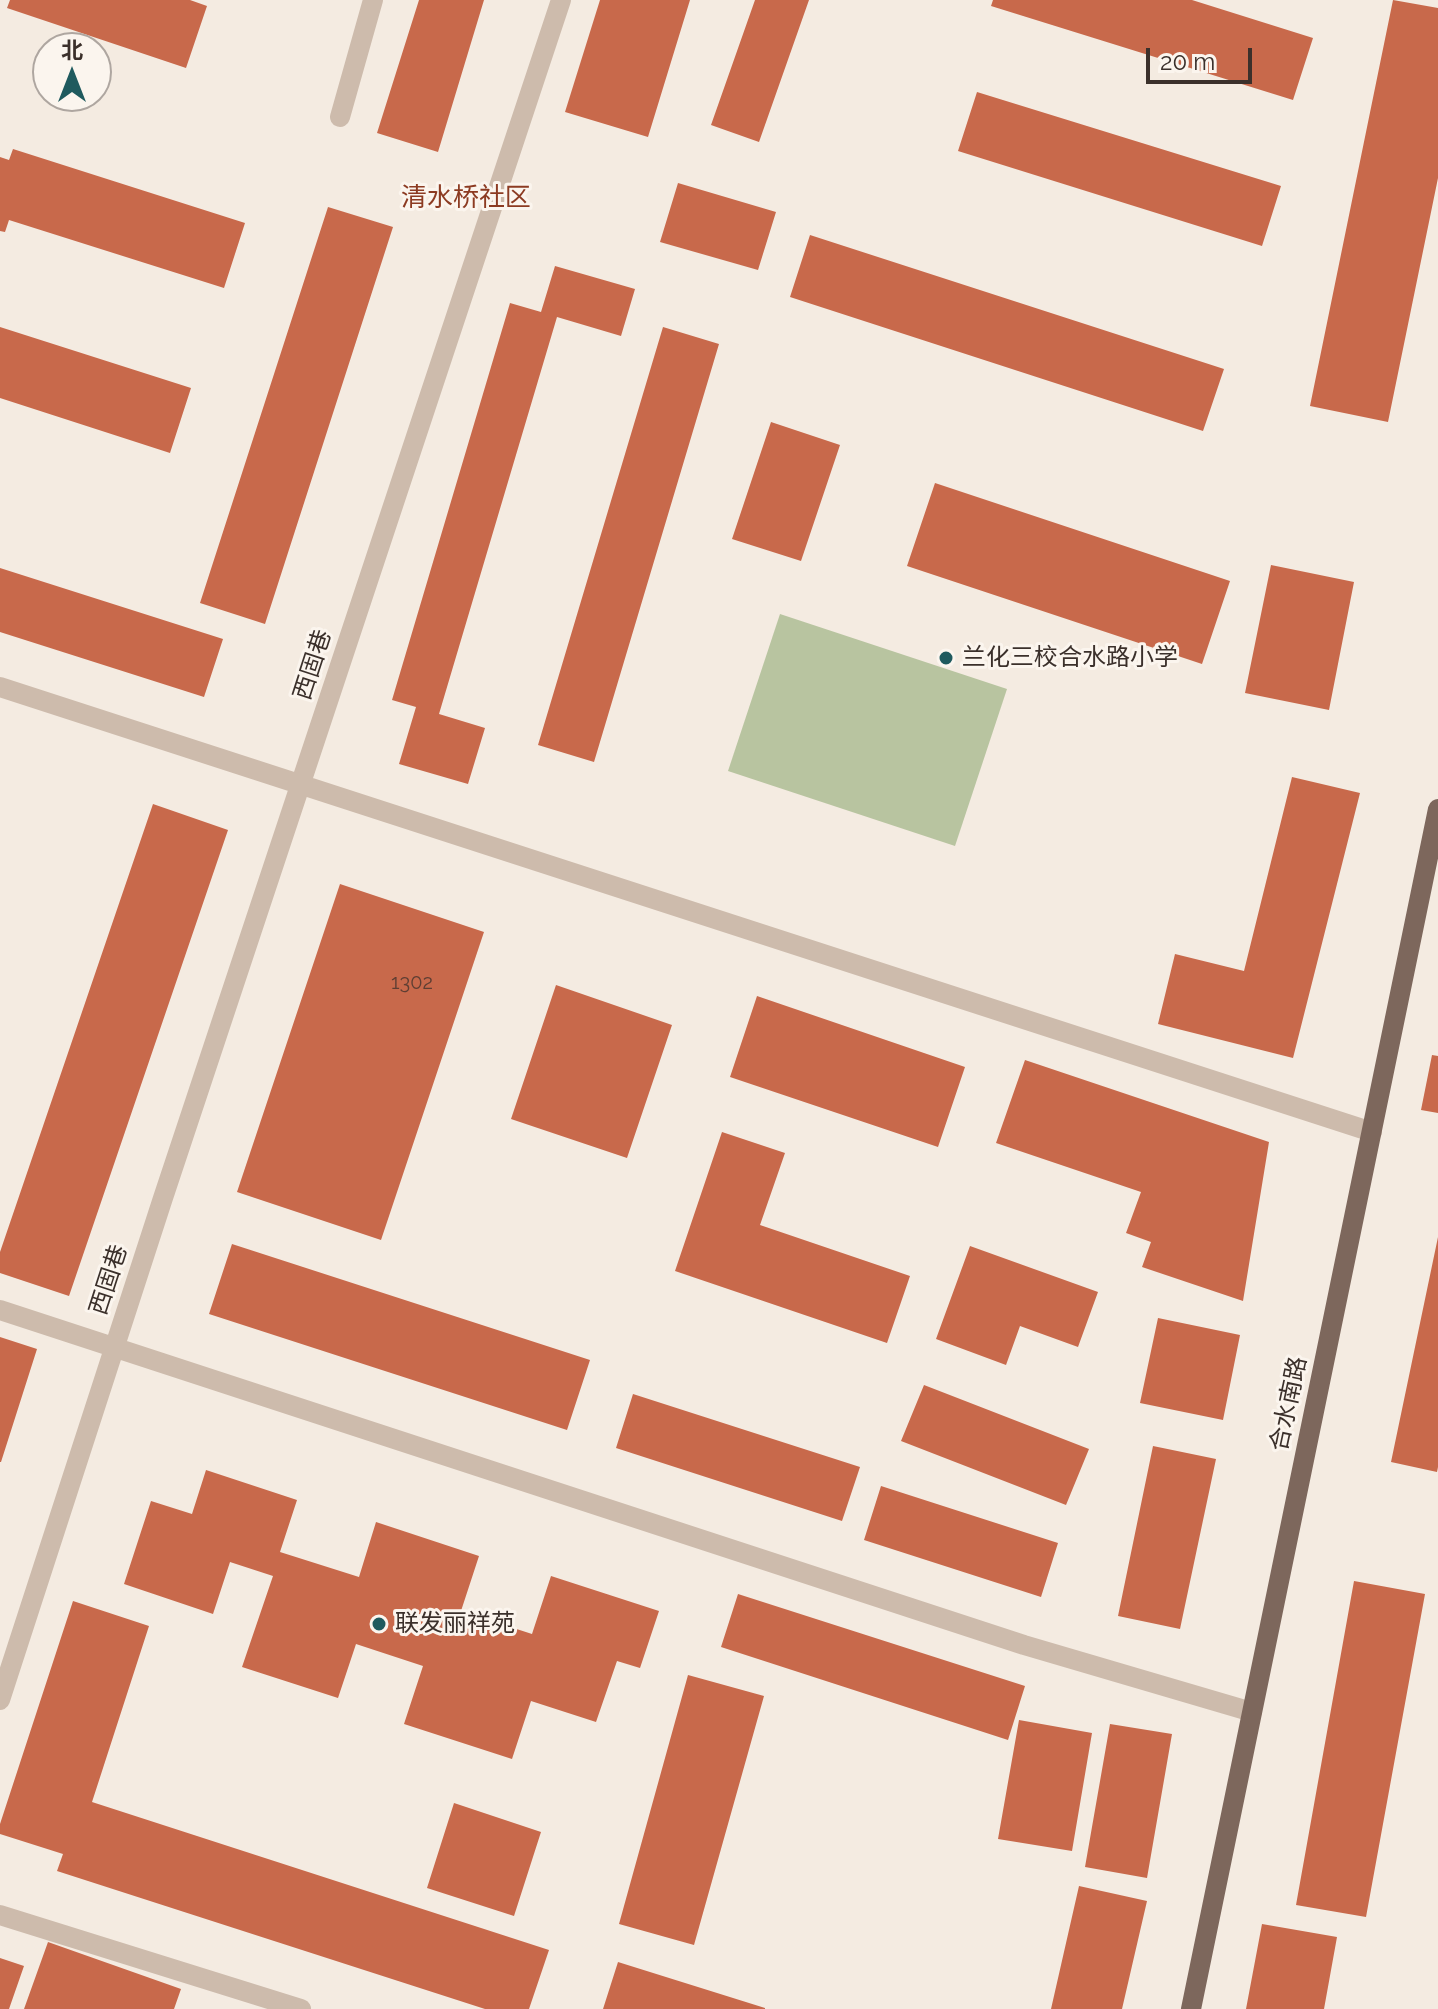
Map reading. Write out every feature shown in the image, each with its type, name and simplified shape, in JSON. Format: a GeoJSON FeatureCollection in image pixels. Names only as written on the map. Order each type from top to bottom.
{"type":"FeatureCollection","features":[{"type":"Feature","properties":{"kind":"main road","name":"合水南路"},"geometry":{"type":"LineString","coordinates":[[1191,2009],[1438,809]]}},
{"type":"Feature","properties":{"kind":"street"},"geometry":{"type":"LineString","coordinates":[[340,117],[373,0]]}},
{"type":"Feature","properties":{"kind":"street","name":"西固巷"},"geometry":{"type":"LineString","coordinates":[[0,1700],[561,0]]}},
{"type":"Feature","properties":{"kind":"street"},"geometry":{"type":"LineString","coordinates":[[0,687],[1372,1132]]}},
{"type":"Feature","properties":{"kind":"street","name":"西固巷"},"geometry":{"type":"LineString","coordinates":[[0,1310],[115,1346]]}},
{"type":"Feature","properties":{"kind":"street"},"geometry":{"type":"LineString","coordinates":[[115,1346],[1024,1645],[1252,1712]]}},
{"type":"Feature","properties":{"kind":"street"},"geometry":{"type":"LineString","coordinates":[[0,1915],[301,2009]]}},
{"type":"Feature","properties":{"kind":"green space"},"geometry":{"type":"Polygon","coordinates":[[[780,614],[1007,689],[955,846],[728,771],[780,614]]]}},
{"type":"Feature","properties":{"kind":"building"},"geometry":{"type":"Polygon","coordinates":[[[10,0],[190,0],[207,6],[186,68],[112,43],[112,32],[79,32],[7,8],[10,0]]]}},
{"type":"Feature","properties":{"kind":"building"},"geometry":{"type":"Polygon","coordinates":[[[419,0],[484,0],[438,152],[377,133],[419,0]]]}},
{"type":"Feature","properties":{"kind":"building"},"geometry":{"type":"Polygon","coordinates":[[[600,0],[690,0],[648,137],[565,112],[600,0]]]}},
{"type":"Feature","properties":{"kind":"building"},"geometry":{"type":"Polygon","coordinates":[[[755,0],[809,0],[759,142],[711,125],[755,0]]]}},
{"type":"Feature","properties":{"kind":"building"},"geometry":{"type":"Polygon","coordinates":[[[993,0],[1192,0],[1313,38],[1293,100],[991,6],[993,0]]]}},
{"type":"Feature","properties":{"kind":"building"},"geometry":{"type":"Polygon","coordinates":[[[1393,0],[1438,8],[1438,178],[1388,422],[1310,406],[1393,0]]]}},
{"type":"Feature","properties":{"kind":"building"},"geometry":{"type":"Polygon","coordinates":[[[977,92],[1281,186],[1262,246],[958,151],[977,92]]]}},
{"type":"Feature","properties":{"kind":"building"},"geometry":{"type":"Polygon","coordinates":[[[13,149],[245,223],[224,288],[9,220],[5,232],[0,231],[0,157],[9,160],[13,149]]]}},
{"type":"Feature","properties":{"kind":"building"},"geometry":{"type":"Polygon","coordinates":[[[678,183],[776,212],[758,270],[660,242],[678,183]]]}},
{"type":"Feature","properties":{"kind":"building"},"geometry":{"type":"Polygon","coordinates":[[[328,207],[393,227],[265,624],[200,603],[328,207]]]}},
{"type":"Feature","properties":{"kind":"building"},"geometry":{"type":"Polygon","coordinates":[[[810,235],[1224,369],[1203,431],[790,297],[810,235]]]}},
{"type":"Feature","properties":{"kind":"building"},"geometry":{"type":"Polygon","coordinates":[[[555,266],[635,289],[621,336],[557,317],[439,714],[485,728],[468,784],[399,764],[416,707],[392,700],[510,303],[541,312],[555,266]]]}},
{"type":"Feature","properties":{"kind":"building"},"geometry":{"type":"Polygon","coordinates":[[[0,327],[191,388],[170,453],[0,398],[0,327]]]}},
{"type":"Feature","properties":{"kind":"building"},"geometry":{"type":"Polygon","coordinates":[[[663,327],[719,344],[594,762],[538,745],[663,327]]]}},
{"type":"Feature","properties":{"kind":"building"},"geometry":{"type":"Polygon","coordinates":[[[771,422],[840,445],[801,561],[732,539],[771,422]]]}},
{"type":"Feature","properties":{"kind":"building"},"geometry":{"type":"Polygon","coordinates":[[[935,483],[1230,581],[1202,664],[907,566],[935,483]]]}},
{"type":"Feature","properties":{"kind":"building"},"geometry":{"type":"Polygon","coordinates":[[[1271,565],[1354,582],[1329,710],[1245,693],[1271,565]]]}},
{"type":"Feature","properties":{"kind":"building"},"geometry":{"type":"Polygon","coordinates":[[[0,568],[223,639],[204,697],[0,632],[0,568]]]}},
{"type":"Feature","properties":{"kind":"building"},"geometry":{"type":"Polygon","coordinates":[[[1292,777],[1360,793],[1293,1058],[1158,1024],[1175,954],[1244,971],[1292,777]]]}},
{"type":"Feature","properties":{"kind":"building"},"geometry":{"type":"Polygon","coordinates":[[[153,804],[228,830],[69,1296],[0,1273],[0,1252],[153,804]]]}},
{"type":"Feature","properties":{"kind":"building"},"geometry":{"type":"Polygon","coordinates":[[[340,884],[484,932],[381,1240],[237,1192],[340,884]]]}},
{"type":"Feature","properties":{"kind":"building"},"geometry":{"type":"Polygon","coordinates":[[[556,985],[672,1025],[627,1158],[511,1119],[556,985]]]}},
{"type":"Feature","properties":{"kind":"building"},"geometry":{"type":"Polygon","coordinates":[[[757,996],[965,1067],[938,1147],[730,1077],[757,996]]]}},
{"type":"Feature","properties":{"kind":"building"},"geometry":{"type":"Polygon","coordinates":[[[1432,1055],[1438,1056],[1438,1113],[1421,1110],[1432,1055]]]}},
{"type":"Feature","properties":{"kind":"building"},"geometry":{"type":"Polygon","coordinates":[[[1025,1060],[1269,1142],[1243,1301],[1142,1267],[1151,1242],[1126,1233],[1141,1192],[996,1143],[1025,1060]]]}},
{"type":"Feature","properties":{"kind":"building"},"geometry":{"type":"Polygon","coordinates":[[[722,1132],[785,1153],[760,1225],[910,1276],[887,1343],[675,1271],[722,1132]]]}},
{"type":"Feature","properties":{"kind":"building"},"geometry":{"type":"Polygon","coordinates":[[[1438,1237],[1438,1467],[1437,1472],[1391,1462],[1438,1237]]]}},
{"type":"Feature","properties":{"kind":"building"},"geometry":{"type":"Polygon","coordinates":[[[232,1244],[590,1360],[567,1430],[209,1314],[232,1244]]]}},
{"type":"Feature","properties":{"kind":"building"},"geometry":{"type":"Polygon","coordinates":[[[970,1246],[1098,1292],[1078,1347],[1020,1326],[1006,1365],[936,1339],[970,1246]]]}},
{"type":"Feature","properties":{"kind":"building"},"geometry":{"type":"Polygon","coordinates":[[[1158,1318],[1240,1335],[1223,1420],[1140,1403],[1158,1318]]]}},
{"type":"Feature","properties":{"kind":"building"},"geometry":{"type":"Polygon","coordinates":[[[0,1337],[37,1349],[1,1462],[0,1462],[0,1337]]]}},
{"type":"Feature","properties":{"kind":"building"},"geometry":{"type":"Polygon","coordinates":[[[924,1385],[1089,1449],[1066,1505],[901,1441],[924,1385]]]}},
{"type":"Feature","properties":{"kind":"building"},"geometry":{"type":"Polygon","coordinates":[[[633,1394],[860,1467],[842,1521],[616,1448],[633,1394]]]}},
{"type":"Feature","properties":{"kind":"building"},"geometry":{"type":"Polygon","coordinates":[[[1153,1446],[1216,1459],[1180,1629],[1118,1616],[1153,1446]]]}},
{"type":"Feature","properties":{"kind":"building","name":"联发丽祥苑"},"geometry":{"type":"Polygon","coordinates":[[[206,1470],[297,1500],[280,1552],[359,1577],[376,1522],[479,1556],[461,1611],[532,1634],[551,1576],[659,1611],[640,1668],[617,1661],[596,1722],[531,1701],[512,1759],[404,1724],[423,1666],[356,1644],[338,1698],[242,1667],[273,1576],[230,1562],[213,1614],[124,1584],[151,1501],[192,1514],[206,1470]]]}},
{"type":"Feature","properties":{"kind":"building"},"geometry":{"type":"Polygon","coordinates":[[[881,1486],[1058,1543],[1041,1597],[864,1540],[881,1486]]]}},
{"type":"Feature","properties":{"kind":"building"},"geometry":{"type":"Polygon","coordinates":[[[1354,1581],[1425,1594],[1366,1917],[1296,1905],[1354,1581]]]}},
{"type":"Feature","properties":{"kind":"building"},"geometry":{"type":"Polygon","coordinates":[[[738,1594],[1025,1686],[1008,1740],[721,1647],[738,1594]]]}},
{"type":"Feature","properties":{"kind":"building"},"geometry":{"type":"Polygon","coordinates":[[[73,1601],[149,1626],[92,1802],[549,1950],[529,2009],[485,2009],[57,1871],[63,1854],[0,1834],[0,1824],[73,1601]]]}},
{"type":"Feature","properties":{"kind":"building"},"geometry":{"type":"Polygon","coordinates":[[[688,1675],[764,1696],[694,1945],[619,1924],[688,1675]]]}},
{"type":"Feature","properties":{"kind":"building"},"geometry":{"type":"Polygon","coordinates":[[[1019,1720],[1092,1733],[1072,1851],[998,1839],[1019,1720]]]}},
{"type":"Feature","properties":{"kind":"building"},"geometry":{"type":"Polygon","coordinates":[[[1110,1724],[1172,1734],[1147,1878],[1085,1867],[1110,1724]]]}},
{"type":"Feature","properties":{"kind":"building"},"geometry":{"type":"Polygon","coordinates":[[[454,1803],[541,1832],[514,1916],[427,1888],[454,1803]]]}},
{"type":"Feature","properties":{"kind":"building"},"geometry":{"type":"Polygon","coordinates":[[[1079,1886],[1147,1901],[1122,2009],[1051,2009],[1079,1886]]]}},
{"type":"Feature","properties":{"kind":"building"},"geometry":{"type":"Polygon","coordinates":[[[1262,1924],[1337,1937],[1324,2009],[1246,2009],[1262,1924]]]}},
{"type":"Feature","properties":{"kind":"building"},"geometry":{"type":"Polygon","coordinates":[[[48,1942],[181,1989],[174,2009],[24,2009],[48,1942]]]}},
{"type":"Feature","properties":{"kind":"building"},"geometry":{"type":"Polygon","coordinates":[[[0,1958],[24,1966],[9,2009],[0,2009],[0,1958]]]}},
{"type":"Feature","properties":{"kind":"building"},"geometry":{"type":"Polygon","coordinates":[[[618,1962],[765,2008],[765,2009],[603,2009],[618,1962]]]}},
{"type":"Feature","properties":{"kind":"place","name":"兰化三校合水路小学"},"geometry":{"type":"Point","coordinates":[946,658]}},
{"type":"Feature","properties":{"kind":"place","name":"联发丽祥苑"},"geometry":{"type":"Point","coordinates":[379,1624]}},
{"type":"Feature","properties":{"kind":"district","name":"清水桥社区"},"geometry":{"type":"Point","coordinates":[466,198]}}]}
